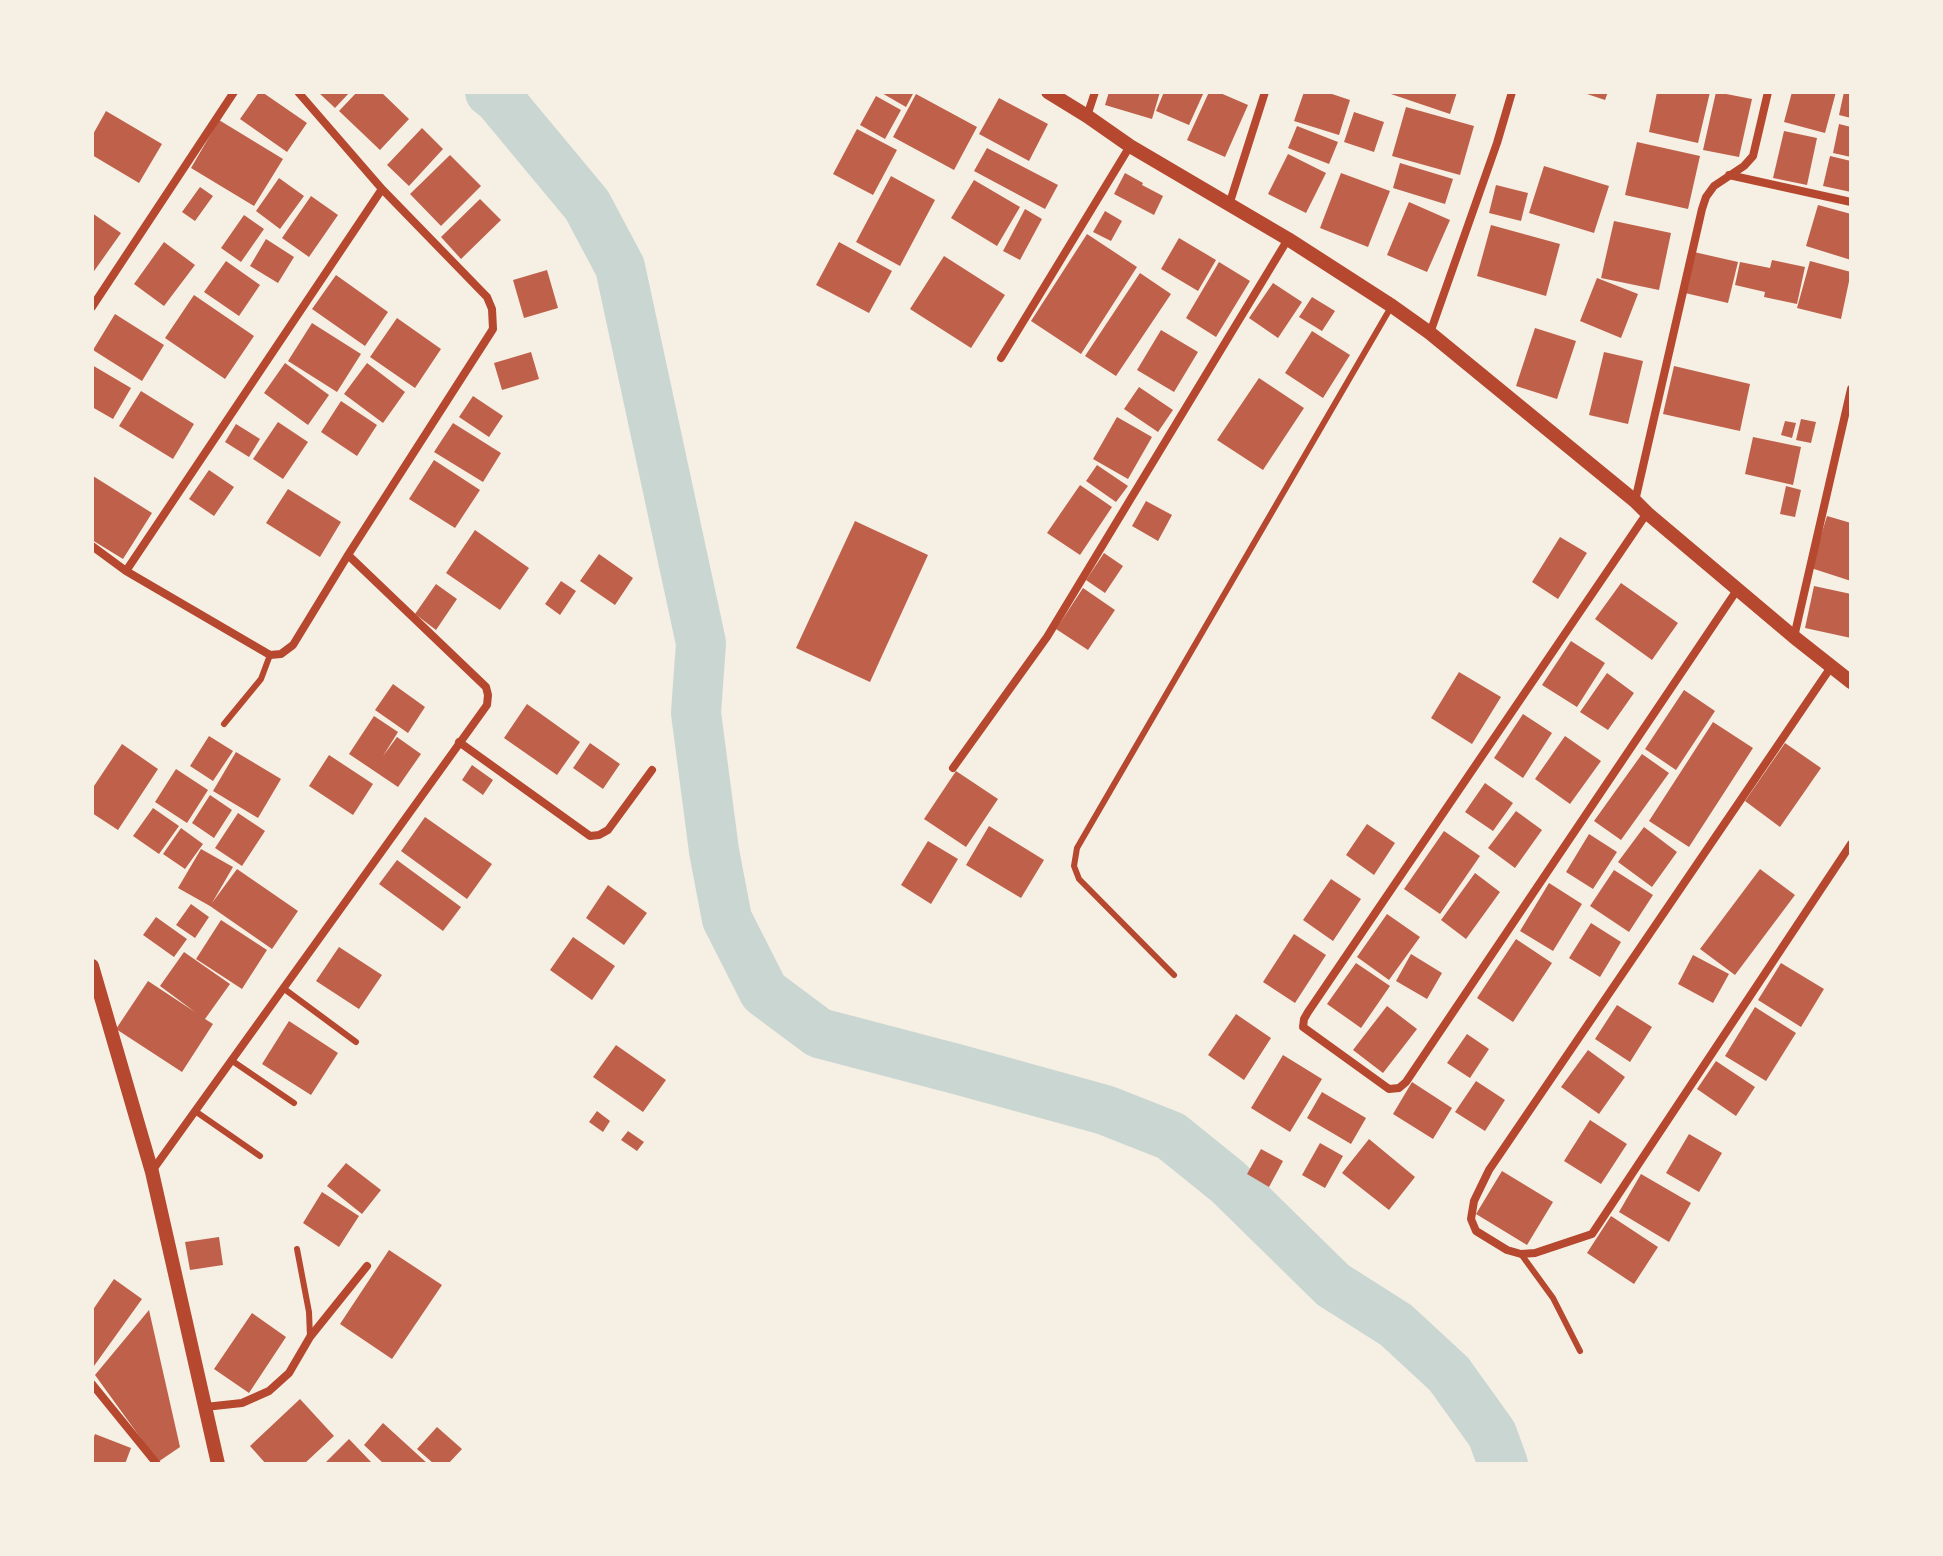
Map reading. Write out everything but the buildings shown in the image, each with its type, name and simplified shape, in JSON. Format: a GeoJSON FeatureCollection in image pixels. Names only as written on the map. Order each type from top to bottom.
{"type":"FeatureCollection","features":[{"type":"Feature","properties":{"kind":"street"},"geometry":{"type":"LineString","coordinates":[[92,307],[234,92]]}},
{"type":"Feature","properties":{"kind":"street"},"geometry":{"type":"LineString","coordinates":[[92,546],[126,571],[270,655],[281,654],[293,645],[493,329],[492,309],[487,297],[382,189],[298,92]]}},
{"type":"Feature","properties":{"kind":"street"},"geometry":{"type":"LineString","coordinates":[[1048,92],[1130,146],[1288,239],[1430,333],[1851,682]]}},
{"type":"Feature","properties":{"kind":"street"},"geometry":{"type":"LineString","coordinates":[[1087,116],[1095,92]]}},
{"type":"Feature","properties":{"kind":"street"},"geometry":{"type":"LineString","coordinates":[[1229,205],[1265,92]]}},
{"type":"Feature","properties":{"kind":"street"},"geometry":{"type":"LineString","coordinates":[[1430,333],[1512,92]]}},
{"type":"Feature","properties":{"kind":"street"},"geometry":{"type":"LineString","coordinates":[[1635,501],[1702,209],[1714,186],[1744,166],[1753,156],[1768,92]]}},
{"type":"Feature","properties":{"kind":"street"},"geometry":{"type":"LineString","coordinates":[[1001,358],[1130,146]]}},
{"type":"Feature","properties":{"kind":"street"},"geometry":{"type":"LineString","coordinates":[[1729,175],[1851,202]]}},
{"type":"Feature","properties":{"kind":"street"},"geometry":{"type":"LineString","coordinates":[[126,571],[382,189]]}},
{"type":"Feature","properties":{"kind":"street"},"geometry":{"type":"LineString","coordinates":[[953,768],[1047,637],[1288,239]]}},
{"type":"Feature","properties":{"kind":"street"},"geometry":{"type":"LineString","coordinates":[[1794,637],[1851,389]]}},
{"type":"Feature","properties":{"kind":"street"},"geometry":{"type":"LineString","coordinates":[[1647,513],[1308,1012],[1303,1027],[1389,1089],[1399,1088],[1406,1082],[1737,590]]}},
{"type":"Feature","properties":{"kind":"street"},"geometry":{"type":"LineString","coordinates":[[152,1172],[487,705],[486,687],[348,555]]}},
{"type":"Feature","properties":{"kind":"street"},"geometry":{"type":"LineString","coordinates":[[1831,667],[1489,1170],[1474,1201],[1471,1219],[1476,1231],[1507,1250],[1521,1254],[1535,1253],[1592,1234],[1851,844]]}},
{"type":"Feature","properties":{"kind":"street"},"geometry":{"type":"LineString","coordinates":[[459,742],[590,836],[608,830],[652,770]]}},
{"type":"Feature","properties":{"kind":"street"},"geometry":{"type":"LineString","coordinates":[[92,966],[152,1172],[218,1464]]}},
{"type":"Feature","properties":{"kind":"street"},"geometry":{"type":"LineString","coordinates":[[205,1407],[242,1403],[269,1391],[289,1373],[310,1337],[367,1266]]}},
{"type":"Feature","properties":{"kind":"street"},"geometry":{"type":"LineString","coordinates":[[92,1384],[157,1464]]}},
{"type":"Feature","properties":{"kind":"lane"},"geometry":{"type":"LineString","coordinates":[[1174,975],[1079,879],[1074,866],[1077,848],[1392,306]]}},
{"type":"Feature","properties":{"kind":"lane"},"geometry":{"type":"LineString","coordinates":[[224,724],[261,679],[270,655]]}},
{"type":"Feature","properties":{"kind":"lane"},"geometry":{"type":"LineString","coordinates":[[283,988],[356,1042]]}},
{"type":"Feature","properties":{"kind":"lane"},"geometry":{"type":"LineString","coordinates":[[231,1060],[294,1103]]}},
{"type":"Feature","properties":{"kind":"lane"},"geometry":{"type":"LineString","coordinates":[[195,1111],[260,1156]]}},
{"type":"Feature","properties":{"kind":"lane"},"geometry":{"type":"LineString","coordinates":[[297,1249],[309,1312],[310,1337]]}},
{"type":"Feature","properties":{"kind":"lane"},"geometry":{"type":"LineString","coordinates":[[1521,1254],[1553,1298],[1580,1351]]}},
{"type":"Feature","properties":{"kind":"waterway"},"geometry":{"type":"LineString","coordinates":[[490,92],[587,205],[620,267],[701,643],[696,713],[714,851],[727,919],[764,992],[819,1033],[1105,1110],[1171,1136],[1228,1182],[1333,1285],[1396,1325],[1449,1374],[1492,1434],[1503,1464]]}}]}
